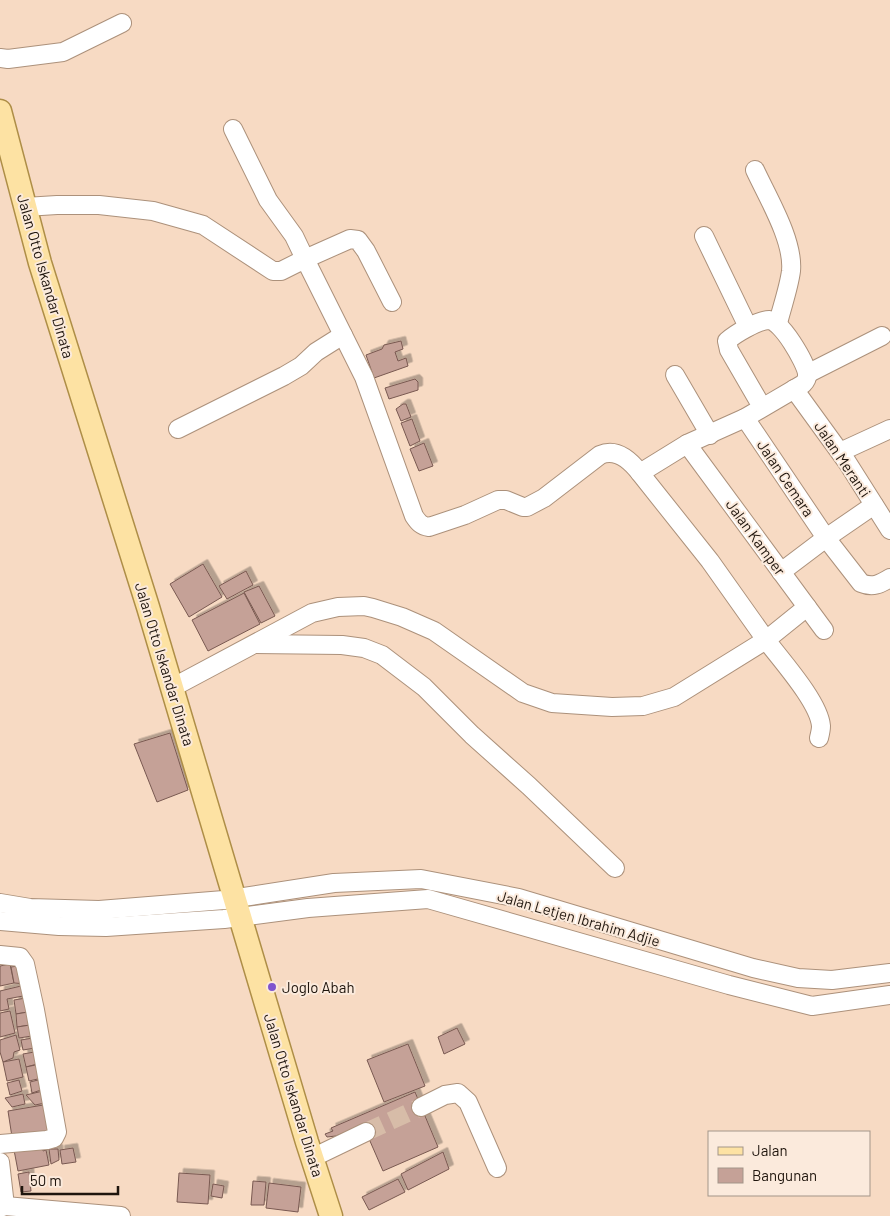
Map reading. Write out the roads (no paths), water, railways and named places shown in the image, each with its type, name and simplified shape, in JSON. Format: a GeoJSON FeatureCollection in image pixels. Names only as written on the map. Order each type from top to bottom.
{"type":"FeatureCollection","features":[{"type":"Feature","properties":{"kind":"main road","name":"Jalan Otto Iskandar Dinata"},"geometry":{"type":"LineString","coordinates":[[0,111],[40,263],[148,607],[312,1158],[331,1216]]}},
{"type":"Feature","properties":{"kind":"street"},"geometry":{"type":"LineString","coordinates":[[0,58],[64,52],[122,23]]}},
{"type":"Feature","properties":{"kind":"street"},"geometry":{"type":"LineString","coordinates":[[233,129],[268,200],[286,224],[305,259],[364,377],[414,516],[418,522],[430,527],[465,515],[498,500],[506,500],[527,507],[544,498],[605,453],[613,452],[625,458],[635,466],[710,561],[766,640],[804,689],[821,726],[819,738]]}},
{"type":"Feature","properties":{"kind":"street"},"geometry":{"type":"LineString","coordinates":[[755,170],[785,237],[790,253],[791,271],[778,323]]}},
{"type":"Feature","properties":{"kind":"street"},"geometry":{"type":"LineString","coordinates":[[25,207],[99,205],[153,211],[203,225],[273,271],[280,271],[350,239],[358,240],[366,251],[392,302]]}},
{"type":"Feature","properties":{"kind":"street"},"geometry":{"type":"LineString","coordinates":[[704,236],[748,327]]}},
{"type":"Feature","properties":{"kind":"street"},"geometry":{"type":"LineString","coordinates":[[640,473],[687,444],[745,418],[803,384],[807,379],[807,374],[794,346],[783,328],[778,323],[769,320],[748,327],[727,341],[729,350],[762,407]]}},
{"type":"Feature","properties":{"kind":"street"},"geometry":{"type":"LineString","coordinates":[[178,429],[284,376],[301,366],[316,352],[343,334]]}},
{"type":"Feature","properties":{"kind":"street"},"geometry":{"type":"LineString","coordinates":[[807,374],[882,336]]}},
{"type":"Feature","properties":{"kind":"street"},"geometry":{"type":"LineString","coordinates":[[675,375],[710,435]]}},
{"type":"Feature","properties":{"kind":"street","name":"Jalan Meranti"},"geometry":{"type":"LineString","coordinates":[[794,389],[840,452],[890,530]]}},
{"type":"Feature","properties":{"kind":"street","name":"Jalan Cemara"},"geometry":{"type":"LineString","coordinates":[[745,418],[826,538],[861,583],[876,586],[890,578]]}},
{"type":"Feature","properties":{"kind":"street"},"geometry":{"type":"LineString","coordinates":[[840,452],[890,429]]}},
{"type":"Feature","properties":{"kind":"street","name":"Jalan Kamper"},"geometry":{"type":"LineString","coordinates":[[687,444],[824,630]]}},
{"type":"Feature","properties":{"kind":"street"},"geometry":{"type":"LineString","coordinates":[[781,572],[874,505]]}},
{"type":"Feature","properties":{"kind":"street"},"geometry":{"type":"LineString","coordinates":[[171,686],[181,683],[312,613],[338,607],[364,606],[402,617],[434,630],[523,693],[552,703],[612,707],[643,706],[674,696],[766,640],[807,607]]}},
{"type":"Feature","properties":{"kind":"street"},"geometry":{"type":"LineString","coordinates":[[253,645],[342,645],[364,648],[382,655],[424,688],[472,736],[529,786],[614,868]]}},
{"type":"Feature","properties":{"kind":"street","name":"Jalan Letjen Ibrahim Adjie"},"geometry":{"type":"LineString","coordinates":[[238,907],[334,883],[421,879],[519,898],[753,968],[798,978],[832,980],[890,973]]}},
{"type":"Feature","properties":{"kind":"street","name":"Jalan Letjen Ibrahim Adjie"},"geometry":{"type":"LineString","coordinates":[[238,907],[308,908],[428,900],[729,985],[812,1006],[890,996]]}},
{"type":"Feature","properties":{"kind":"street"},"geometry":{"type":"LineString","coordinates":[[0,903],[30,908],[99,910],[238,907]]}},
{"type":"Feature","properties":{"kind":"street"},"geometry":{"type":"LineString","coordinates":[[0,921],[58,926],[106,927],[224,919],[238,907]]}},
{"type":"Feature","properties":{"kind":"street"},"geometry":{"type":"LineString","coordinates":[[0,955],[20,957],[25,964],[57,1132],[54,1138],[48,1140],[0,1144]]}},
{"type":"Feature","properties":{"kind":"street"},"geometry":{"type":"LineString","coordinates":[[421,1107],[445,1095],[458,1093],[468,1102],[497,1168]]}},
{"type":"Feature","properties":{"kind":"street"},"geometry":{"type":"LineString","coordinates":[[312,1158],[366,1132]]}},
{"type":"Feature","properties":{"kind":"street"},"geometry":{"type":"LineString","coordinates":[[0,1162],[9,1209],[48,1213],[121,1216]]}},
{"type":"Feature","properties":{"kind":"tunnel"},"geometry":{"type":"LineString","coordinates":[[366,1132],[421,1107]]}},
{"type":"Feature","properties":{"kind":"place","name":"Joglo Abah"},"geometry":{"type":"Point","coordinates":[272,987]}}]}
